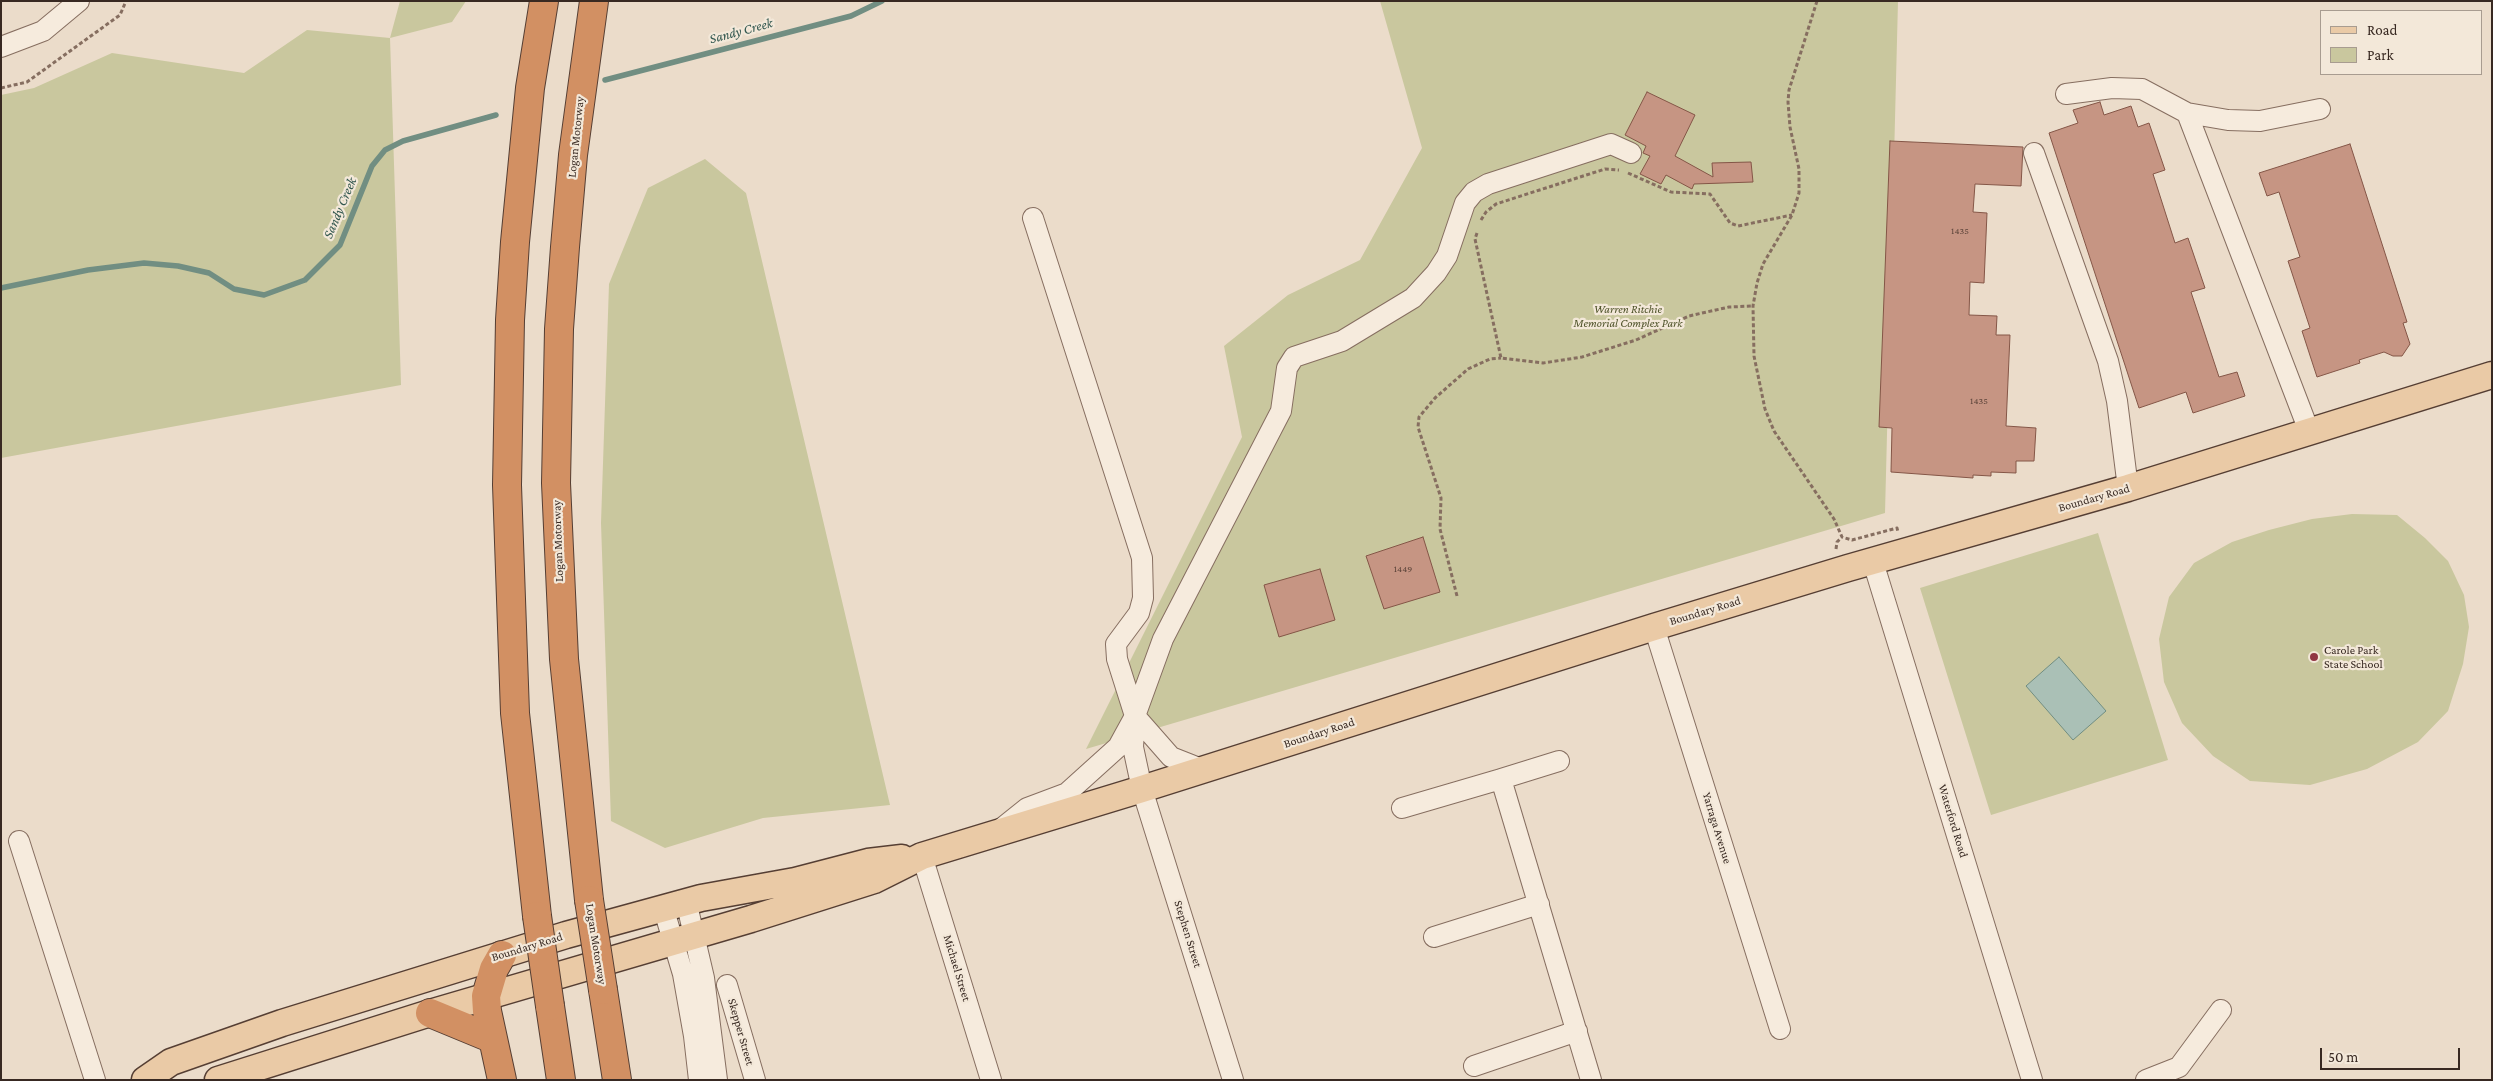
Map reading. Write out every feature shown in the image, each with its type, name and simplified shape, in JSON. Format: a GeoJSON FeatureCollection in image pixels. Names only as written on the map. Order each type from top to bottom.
{"type":"FeatureCollection","features":[{"type":"Feature","properties":{"kind":"highway"},"geometry":{"type":"LineString","coordinates":[[544,1],[530,88],[515,242],[510,320],[507,467],[509,594],[514,704],[537,916],[561,1080]]}},
{"type":"Feature","properties":{"kind":"highway","name":"Logan Motorway"},"geometry":{"type":"LineString","coordinates":[[594,1],[573,155],[565,247],[559,329],[556,473],[564,660],[589,900],[617,1080]]}},
{"type":"Feature","properties":{"kind":"highway"},"geometry":{"type":"LineString","coordinates":[[502,955],[494,969],[486,996],[502,1080]]}},
{"type":"Feature","properties":{"kind":"highway"},"geometry":{"type":"LineString","coordinates":[[430,1012],[493,1039]]}},
{"type":"Feature","properties":{"kind":"main road","name":"Boundary Road"},"geometry":{"type":"LineString","coordinates":[[218,1080],[430,1012],[684,940],[874,880],[922,856],[1204,770],[1654,627],[2128,488],[2492,375]]}},
{"type":"Feature","properties":{"kind":"main road","name":"Boundary Road"},"geometry":{"type":"LineString","coordinates":[[145,1080],[171,1062],[245,1036],[502,955],[675,904],[827,874],[868,862],[922,856]]}},
{"type":"Feature","properties":{"kind":"street"},"geometry":{"type":"LineString","coordinates":[[1,47],[43,31],[79,1]]}},
{"type":"Feature","properties":{"kind":"street"},"geometry":{"type":"LineString","coordinates":[[2066,94],[2112,88],[2142,89],[2187,113],[2228,120],[2260,121],[2320,110]]}},
{"type":"Feature","properties":{"kind":"street"},"geometry":{"type":"LineString","coordinates":[[2187,113],[2309,431]]}},
{"type":"Feature","properties":{"kind":"street"},"geometry":{"type":"LineString","coordinates":[[995,834],[1027,808],[1067,793],[1095,770],[1118,747],[1135,716],[1163,640],[1281,411],[1287,368],[1294,357],[1342,341],[1413,298],[1436,273],[1447,256],[1465,203],[1474,192],[1488,184],[1610,144],[1630,153]]}},
{"type":"Feature","properties":{"kind":"street"},"geometry":{"type":"LineString","coordinates":[[2034,153],[2108,361],[2117,401],[2128,488]]}},
{"type":"Feature","properties":{"kind":"street"},"geometry":{"type":"LineString","coordinates":[[1033,218],[1142,558],[1143,598],[1139,613],[1116,644],[1117,659],[1135,716],[1171,757],[1204,770]]}},
{"type":"Feature","properties":{"kind":"street","name":"Waterford Road"},"geometry":{"type":"LineString","coordinates":[[1873,562],[2032,1080]]}},
{"type":"Feature","properties":{"kind":"street","name":"Yarraga Avenue"},"geometry":{"type":"LineString","coordinates":[[1654,627],[1780,1029]]}},
{"type":"Feature","properties":{"kind":"street","name":"Stephen Street"},"geometry":{"type":"LineString","coordinates":[[1135,716],[1133,748],[1142,789],[1233,1080]]}},
{"type":"Feature","properties":{"kind":"street"},"geometry":{"type":"LineString","coordinates":[[1402,808],[1559,761]]}},
{"type":"Feature","properties":{"kind":"street"},"geometry":{"type":"LineString","coordinates":[[1501,779],[1591,1080]]}},
{"type":"Feature","properties":{"kind":"street"},"geometry":{"type":"LineString","coordinates":[[19,842],[95,1080]]}},
{"type":"Feature","properties":{"kind":"street","name":"Michael Street"},"geometry":{"type":"LineString","coordinates":[[922,856],[991,1080]]}},
{"type":"Feature","properties":{"kind":"street"},"geometry":{"type":"LineString","coordinates":[[675,904],[684,940],[704,978],[717,1080]]}},
{"type":"Feature","properties":{"kind":"street"},"geometry":{"type":"LineString","coordinates":[[1434,937],[1539,904]]}},
{"type":"Feature","properties":{"kind":"street"},"geometry":{"type":"LineString","coordinates":[[684,940],[683,974],[694,1036],[699,1080]]}},
{"type":"Feature","properties":{"kind":"street","name":"Skepper Street"},"geometry":{"type":"LineString","coordinates":[[727,985],[755,1080]]}},
{"type":"Feature","properties":{"kind":"street"},"geometry":{"type":"LineString","coordinates":[[2146,1080],[2179,1067],[2221,1010]]}},
{"type":"Feature","properties":{"kind":"street"},"geometry":{"type":"LineString","coordinates":[[1474,1066],[1577,1031]]}},
{"type":"Feature","properties":{"kind":"path"},"geometry":{"type":"LineString","coordinates":[[1,88],[28,82],[120,15],[126,1]]}},
{"type":"Feature","properties":{"kind":"path"},"geometry":{"type":"LineString","coordinates":[[1817,1],[1789,90],[1790,127],[1799,169],[1799,193],[1792,215],[1763,264],[1754,306],[1754,356],[1765,409],[1774,431],[1834,519],[1842,537],[1852,540],[1897,528],[1898,533]]}},
{"type":"Feature","properties":{"kind":"path"},"geometry":{"type":"LineString","coordinates":[[1501,358],[1476,239],[1482,218],[1496,204],[1611,169],[1627,172],[1671,192],[1710,194],[1730,223],[1738,226],[1792,215]]}},
{"type":"Feature","properties":{"kind":"path"},"geometry":{"type":"LineString","coordinates":[[1457,596],[1440,529],[1441,498],[1418,427],[1419,417],[1435,398],[1468,369],[1490,359],[1501,358],[1543,363],[1582,358],[1636,340],[1689,316],[1729,307],[1754,306]]}},
{"type":"Feature","properties":{"kind":"path"},"geometry":{"type":"LineString","coordinates":[[1836,552],[1835,546],[1842,537]]}},
{"type":"Feature","properties":{"kind":"green space"},"geometry":{"type":"Polygon","coordinates":[[[400,1],[466,1],[452,22],[390,38],[400,1]]]}},
{"type":"Feature","properties":{"kind":"green space","name":"Warren Ritchie Memorial Complex Park"},"geometry":{"type":"Polygon","coordinates":[[[1380,1],[1898,1],[1885,513],[1086,749],[1242,437],[1224,346],[1288,295],[1360,260],[1422,148],[1380,1]]]}},
{"type":"Feature","properties":{"kind":"green space"},"geometry":{"type":"Polygon","coordinates":[[[307,30],[390,38],[401,385],[1,458],[1,95],[34,88],[112,53],[244,73],[307,30]]]}},
{"type":"Feature","properties":{"kind":"green space"},"geometry":{"type":"Polygon","coordinates":[[[705,159],[746,193],[890,805],[763,818],[665,848],[611,821],[601,523],[609,284],[648,188],[705,159]]]}},
{"type":"Feature","properties":{"kind":"green space"},"geometry":{"type":"Polygon","coordinates":[[[2352,514],[2397,515],[2425,538],[2448,561],[2464,595],[2469,627],[2463,664],[2448,711],[2418,742],[2367,769],[2310,785],[2250,781],[2213,756],[2182,723],[2164,682],[2159,639],[2169,597],[2194,563],[2232,542],[2312,519],[2352,514]]]}},
{"type":"Feature","properties":{"kind":"green space"},"geometry":{"type":"Polygon","coordinates":[[[2098,533],[2168,760],[1991,815],[1920,588],[2098,533]]]}},
{"type":"Feature","properties":{"kind":"shaded area"},"geometry":{"type":"Polygon","coordinates":[[[2059,657],[2106,711],[2073,740],[2026,686],[2059,657]]]}},
{"type":"Feature","properties":{"kind":"building"},"geometry":{"type":"Polygon","coordinates":[[[1647,92],[1695,115],[1675,156],[1713,177],[1712,163],[1751,162],[1753,182],[1694,184],[1692,189],[1666,175],[1661,184],[1640,174],[1650,156],[1643,153],[1646,146],[1625,135],[1647,92]]]}},
{"type":"Feature","properties":{"kind":"building"},"geometry":{"type":"Polygon","coordinates":[[[2100,102],[2104,115],[2131,106],[2138,127],[2149,123],[2165,170],[2153,174],[2175,243],[2188,238],[2205,288],[2191,292],[2219,377],[2237,372],[2245,396],[2193,413],[2186,392],[2139,408],[2049,133],[2078,123],[2073,110],[2100,102]]]}},
{"type":"Feature","properties":{"kind":"building"},"geometry":{"type":"Polygon","coordinates":[[[1890,141],[2023,147],[2021,186],[1975,184],[1973,212],[1987,213],[1984,283],[1970,282],[1969,315],[1997,316],[1996,335],[2010,335],[2006,426],[2036,428],[2034,461],[2016,461],[2016,473],[1991,472],[1991,476],[1973,475],[1973,478],[1891,472],[1892,428],[1879,427],[1890,141]]]}},
{"type":"Feature","properties":{"kind":"building"},"geometry":{"type":"Polygon","coordinates":[[[2350,144],[2407,322],[2403,323],[2410,344],[2402,356],[2393,356],[2384,352],[2359,360],[2360,363],[2317,377],[2302,331],[2310,328],[2288,261],[2300,257],[2279,192],[2267,196],[2259,173],[2350,144]]]}},
{"type":"Feature","properties":{"kind":"building"},"geometry":{"type":"Polygon","coordinates":[[[1423,537],[1440,592],[1384,609],[1366,556],[1423,537]]]}},
{"type":"Feature","properties":{"kind":"building"},"geometry":{"type":"Polygon","coordinates":[[[1320,569],[1335,620],[1279,637],[1264,585],[1320,569]]]}},
{"type":"Feature","properties":{"kind":"waterway","name":"Sandy Creek"},"geometry":{"type":"LineString","coordinates":[[605,80],[851,16],[882,1]]}},
{"type":"Feature","properties":{"kind":"waterway","name":"Sandy Creek"},"geometry":{"type":"LineString","coordinates":[[1,288],[88,270],[144,263],[178,266],[209,273],[234,289],[264,295],[305,280],[340,245],[372,166],[385,150],[403,141],[496,115]]}},
{"type":"Feature","properties":{"kind":"place","name":"Carole Park State School"},"geometry":{"type":"Point","coordinates":[2314,657]}}]}
